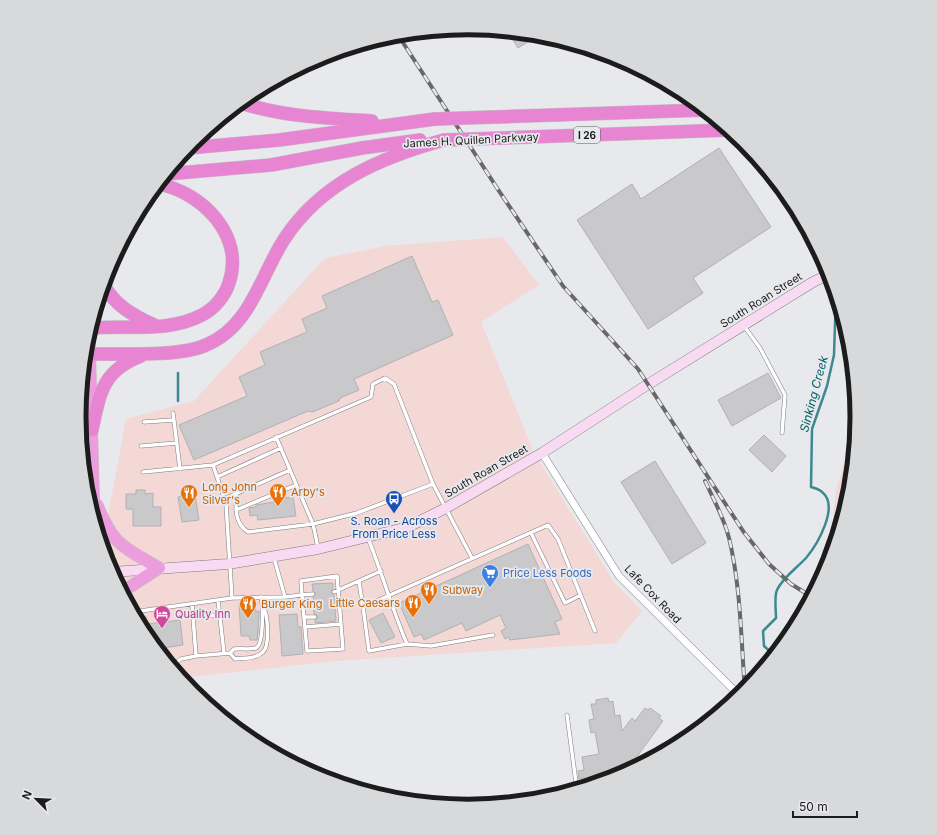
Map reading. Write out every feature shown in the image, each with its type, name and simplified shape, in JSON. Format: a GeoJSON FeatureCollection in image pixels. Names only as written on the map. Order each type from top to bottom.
{"type":"FeatureCollection","features":[{"type":"Feature","properties":{"kind":"highway"},"geometry":{"type":"LineString","coordinates":[[248,105],[283,114],[402,123]]}},
{"type":"Feature","properties":{"kind":"highway","name":"James H. Quillen Parkway"},"geometry":{"type":"LineString","coordinates":[[198,147],[279,140],[435,119],[696,110]]}},
{"type":"Feature","properties":{"kind":"highway","name":"James H. Quillen Parkway"},"geometry":{"type":"LineString","coordinates":[[174,174],[239,169],[407,142],[721,130]]}},
{"type":"Feature","properties":{"kind":"highway"},"geometry":{"type":"LineString","coordinates":[[91,354],[149,353],[192,350],[221,337],[243,315],[277,250],[286,236],[311,206],[327,192],[362,169],[403,152],[444,140]]}},
{"type":"Feature","properties":{"kind":"highway"},"geometry":{"type":"LineString","coordinates":[[97,328],[178,324],[190,320],[212,307],[228,288],[233,264],[232,250],[228,236],[219,222],[206,208],[188,195],[164,186]]}},
{"type":"Feature","properties":{"kind":"highway"},"geometry":{"type":"LineString","coordinates":[[108,291],[123,308],[158,326]]}},
{"type":"Feature","properties":{"kind":"highway"},"geometry":{"type":"LineString","coordinates":[[92,430],[101,392],[107,379],[115,370],[127,361],[149,353]]}},
{"type":"Feature","properties":{"kind":"highway"},"geometry":{"type":"LineString","coordinates":[[88,375],[94,496]]}},
{"type":"Feature","properties":{"kind":"highway"},"geometry":{"type":"LineString","coordinates":[[95,502],[104,524],[115,540],[159,568],[126,589]]}},
{"type":"Feature","properties":{"kind":"main road","name":"South Roan Street"},"geometry":{"type":"LineString","coordinates":[[118,571],[228,564],[274,557],[368,538],[408,527],[446,508],[542,453],[743,325],[824,277]]}},
{"type":"Feature","properties":{"kind":"street","name":"Lafe Cox Road"},"geometry":{"type":"LineString","coordinates":[[542,453],[619,576],[735,691]]}},
{"type":"Feature","properties":{"kind":"lane"},"geometry":{"type":"LineString","coordinates":[[743,325],[760,348],[785,395],[782,433]]}},
{"type":"Feature","properties":{"kind":"lane"},"geometry":{"type":"LineString","coordinates":[[143,472],[213,465],[371,397],[373,384],[385,378],[394,384],[433,484],[472,558]]}},
{"type":"Feature","properties":{"kind":"lane"},"geometry":{"type":"LineString","coordinates":[[173,413],[180,469]]}},
{"type":"Feature","properties":{"kind":"lane"},"geometry":{"type":"LineString","coordinates":[[144,422],[174,420]]}},
{"type":"Feature","properties":{"kind":"lane"},"geometry":{"type":"LineString","coordinates":[[276,437],[313,524],[318,549]]}},
{"type":"Feature","properties":{"kind":"lane"},"geometry":{"type":"LineString","coordinates":[[141,446],[177,443]]}},
{"type":"Feature","properties":{"kind":"lane"},"geometry":{"type":"LineString","coordinates":[[217,476],[281,448]]}},
{"type":"Feature","properties":{"kind":"lane"},"geometry":{"type":"LineString","coordinates":[[213,465],[224,499],[228,564],[232,598]]}},
{"type":"Feature","properties":{"kind":"lane"},"geometry":{"type":"LineString","coordinates":[[224,499],[290,470]]}},
{"type":"Feature","properties":{"kind":"lane"},"geometry":{"type":"LineString","coordinates":[[236,494],[238,521],[242,528],[248,532],[313,524],[356,513],[433,484]]}},
{"type":"Feature","properties":{"kind":"lane"},"geometry":{"type":"LineString","coordinates":[[236,510],[296,485]]}},
{"type":"Feature","properties":{"kind":"lane"},"geometry":{"type":"LineString","coordinates":[[363,607],[548,525],[558,539],[595,631]]}},
{"type":"Feature","properties":{"kind":"lane"},"geometry":{"type":"LineString","coordinates":[[531,533],[565,603],[581,595]]}},
{"type":"Feature","properties":{"kind":"lane"},"geometry":{"type":"LineString","coordinates":[[368,538],[381,571],[394,613],[407,644]]}},
{"type":"Feature","properties":{"kind":"lane"},"geometry":{"type":"LineString","coordinates":[[274,557],[285,597]]}},
{"type":"Feature","properties":{"kind":"lane"},"geometry":{"type":"LineString","coordinates":[[334,592],[381,571]]}},
{"type":"Feature","properties":{"kind":"lane"},"geometry":{"type":"LineString","coordinates":[[337,576],[339,590],[343,649],[307,651],[300,581],[337,576]]}},
{"type":"Feature","properties":{"kind":"lane"},"geometry":{"type":"LineString","coordinates":[[359,582],[369,651],[407,644],[431,646],[494,635]]}},
{"type":"Feature","properties":{"kind":"lane"},"geometry":{"type":"LineString","coordinates":[[138,611],[232,598],[285,597],[313,594]]}},
{"type":"Feature","properties":{"kind":"lane"},"geometry":{"type":"LineString","coordinates":[[230,653],[235,659],[257,656],[264,652],[267,644],[267,613],[263,606],[261,597]]}},
{"type":"Feature","properties":{"kind":"lane"},"geometry":{"type":"LineString","coordinates":[[218,600],[224,653]]}},
{"type":"Feature","properties":{"kind":"lane"},"geometry":{"type":"LineString","coordinates":[[192,604],[196,656]]}},
{"type":"Feature","properties":{"kind":"lane"},"geometry":{"type":"LineString","coordinates":[[175,663],[181,659],[196,656],[230,653],[234,649],[255,648],[258,646],[262,638],[261,615],[263,606]]}},
{"type":"Feature","properties":{"kind":"lane"},"geometry":{"type":"LineString","coordinates":[[335,615],[341,614]]}},
{"type":"Feature","properties":{"kind":"lane"},"geometry":{"type":"LineString","coordinates":[[193,618],[220,615]]}},
{"type":"Feature","properties":{"kind":"lane"},"geometry":{"type":"LineString","coordinates":[[304,617],[314,617]]}},
{"type":"Feature","properties":{"kind":"lane"},"geometry":{"type":"LineString","coordinates":[[305,626],[341,624]]}},
{"type":"Feature","properties":{"kind":"lane"},"geometry":{"type":"LineString","coordinates":[[567,715],[576,784]]}},
{"type":"Feature","properties":{"kind":"shaded area"},"geometry":{"type":"Polygon","coordinates":[[[503,237],[539,285],[481,322],[533,451],[614,582],[642,611],[616,643],[336,661],[188,677],[150,630],[137,609],[125,587],[109,549],[108,515],[126,419],[194,401],[325,258],[385,246],[503,237]]]}},
{"type":"Feature","properties":{"kind":"shaded area"},"geometry":{"type":"Polygon","coordinates":[[[850,442],[844,492],[830,543],[836,490],[850,442]]]}},
{"type":"Feature","properties":{"kind":"building"},"geometry":{"type":"Polygon","coordinates":[[[511,37],[531,40],[518,48],[511,37]]]}},
{"type":"Feature","properties":{"kind":"building"},"geometry":{"type":"Polygon","coordinates":[[[719,148],[771,227],[693,278],[703,293],[648,329],[577,220],[632,184],[641,199],[719,148]]]}},
{"type":"Feature","properties":{"kind":"building"},"geometry":{"type":"Polygon","coordinates":[[[412,256],[432,302],[438,300],[453,335],[354,379],[359,390],[340,398],[339,401],[312,412],[308,411],[194,460],[179,425],[247,396],[239,377],[265,365],[260,352],[307,332],[302,319],[327,308],[322,296],[412,256]]]}},
{"type":"Feature","properties":{"kind":"building"},"geometry":{"type":"Polygon","coordinates":[[[768,373],[781,398],[732,426],[718,400],[768,373]]]}},
{"type":"Feature","properties":{"kind":"building"},"geometry":{"type":"Polygon","coordinates":[[[764,435],[786,456],[772,472],[749,450],[764,435]]]}},
{"type":"Feature","properties":{"kind":"building"},"geometry":{"type":"Polygon","coordinates":[[[655,461],[706,543],[672,564],[621,482],[655,461]]]}},
{"type":"Feature","properties":{"kind":"building"},"geometry":{"type":"Polygon","coordinates":[[[136,490],[145,490],[145,494],[153,493],[153,507],[161,507],[161,526],[133,526],[133,509],[126,509],[126,494],[136,494],[136,490]]]}},
{"type":"Feature","properties":{"kind":"building"},"geometry":{"type":"Polygon","coordinates":[[[195,494],[199,520],[182,522],[178,497],[195,494]]]}},
{"type":"Feature","properties":{"kind":"building"},"geometry":{"type":"Polygon","coordinates":[[[293,497],[296,516],[258,520],[257,515],[250,516],[249,508],[256,507],[256,505],[274,502],[274,499],[293,497]]]}},
{"type":"Feature","properties":{"kind":"building"},"geometry":{"type":"Polygon","coordinates":[[[528,544],[562,619],[555,622],[560,634],[510,640],[509,637],[505,639],[501,631],[506,628],[500,615],[466,631],[462,623],[424,640],[421,634],[414,637],[399,603],[528,544]]]}},
{"type":"Feature","properties":{"kind":"building"},"geometry":{"type":"Polygon","coordinates":[[[333,583],[333,589],[331,592],[334,595],[336,621],[315,623],[315,620],[318,617],[314,614],[313,597],[316,594],[313,591],[312,584],[333,583]]]}},
{"type":"Feature","properties":{"kind":"building"},"geometry":{"type":"Polygon","coordinates":[[[255,603],[256,612],[259,611],[257,640],[250,640],[249,636],[241,636],[239,604],[255,603]]]}},
{"type":"Feature","properties":{"kind":"building"},"geometry":{"type":"Polygon","coordinates":[[[383,613],[395,637],[381,643],[369,620],[383,613]]]}},
{"type":"Feature","properties":{"kind":"building"},"geometry":{"type":"Polygon","coordinates":[[[297,614],[298,627],[301,627],[303,654],[282,656],[279,615],[297,614]]]}},
{"type":"Feature","properties":{"kind":"building","name":"Quality Inn"},"geometry":{"type":"Polygon","coordinates":[[[146,617],[147,624],[180,620],[183,645],[164,648],[142,618],[146,617]]]}},
{"type":"Feature","properties":{"kind":"building"},"geometry":{"type":"Polygon","coordinates":[[[608,698],[609,702],[613,701],[615,716],[620,715],[622,731],[632,718],[635,721],[645,708],[648,710],[650,708],[661,716],[659,718],[663,721],[636,758],[639,760],[586,782],[585,778],[579,779],[578,771],[584,770],[582,757],[599,754],[595,732],[591,733],[589,720],[594,719],[591,704],[596,704],[596,700],[608,698]]]}},
{"type":"Feature","properties":{"kind":"waterway","name":"Sinking Creek"},"geometry":{"type":"LineString","coordinates":[[770,652],[764,646],[763,631],[776,618],[775,600],[777,590],[786,577],[811,552],[821,535],[828,516],[829,506],[827,498],[821,491],[811,487],[812,429],[827,386],[834,355],[835,310]]}},
{"type":"Feature","properties":{"kind":"waterway"},"geometry":{"type":"LineString","coordinates":[[178,373],[178,401]]}},
{"type":"Feature","properties":{"kind":"railway"},"geometry":{"type":"LineString","coordinates":[[402,41],[499,191],[563,286],[638,369],[743,531],[769,564],[791,584],[808,594]]}},
{"type":"Feature","properties":{"kind":"railway"},"geometry":{"type":"LineString","coordinates":[[705,481],[724,523],[733,557],[740,614],[744,682]]}},
{"type":"Feature","properties":{"kind":"place","name":"Arby's"},"geometry":{"type":"Point","coordinates":[278,507]}},
{"type":"Feature","properties":{"kind":"place","name":"Long John Silver's"},"geometry":{"type":"Point","coordinates":[189,508]}},
{"type":"Feature","properties":{"kind":"place","name":"S. Roan - Across From Price Less"},"geometry":{"type":"Point","coordinates":[394,514]}},
{"type":"Feature","properties":{"kind":"place","name":"Price Less Foods"},"geometry":{"type":"Point","coordinates":[490,588]}},
{"type":"Feature","properties":{"kind":"place","name":"Subway"},"geometry":{"type":"Point","coordinates":[429,605]}},
{"type":"Feature","properties":{"kind":"place","name":"Little Caesars"},"geometry":{"type":"Point","coordinates":[413,618]}},
{"type":"Feature","properties":{"kind":"place","name":"Burger King"},"geometry":{"type":"Point","coordinates":[248,619]}},
{"type":"Feature","properties":{"kind":"place","name":"Quality Inn"},"geometry":{"type":"Point","coordinates":[162,629]}}]}
